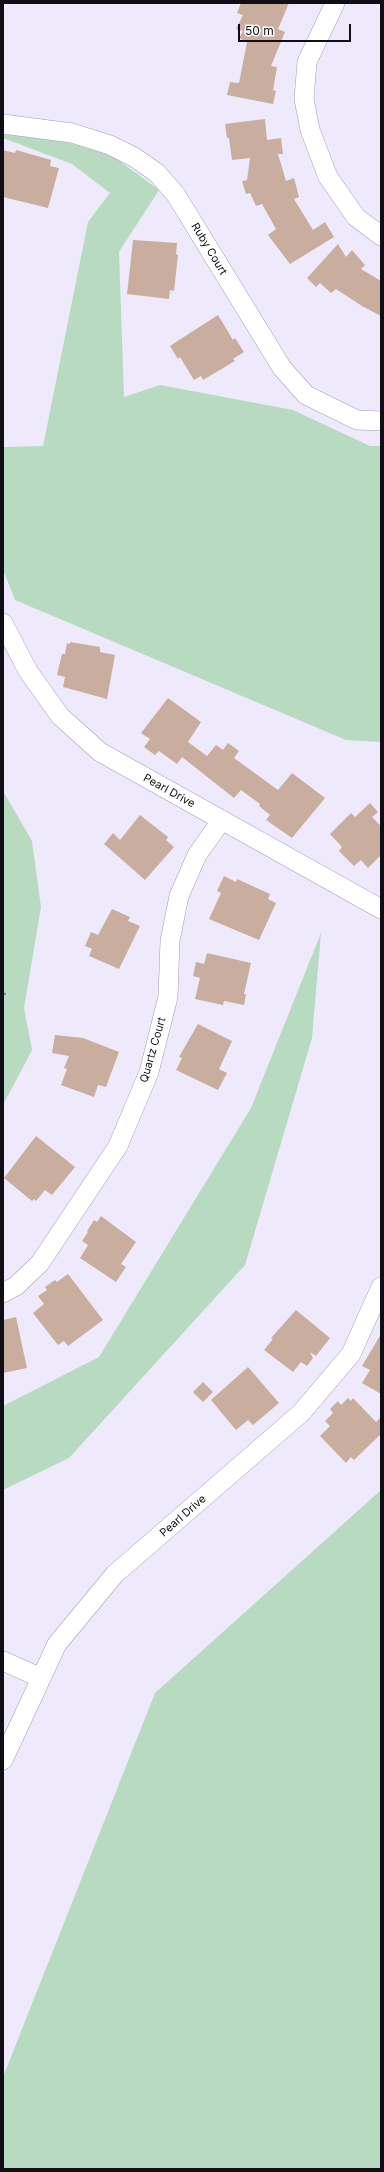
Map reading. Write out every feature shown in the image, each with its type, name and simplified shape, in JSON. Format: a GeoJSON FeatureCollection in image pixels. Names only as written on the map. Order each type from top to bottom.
{"type":"FeatureCollection","features":[{"type":"Feature","properties":{"kind":"street"},"geometry":{"type":"LineString","coordinates":[[335,3],[307,62],[304,99],[310,130],[328,176],[356,217],[381,236]]}},
{"type":"Feature","properties":{"kind":"street","name":"Ruby Court"},"geometry":{"type":"LineString","coordinates":[[3,124],[72,133],[110,145],[134,157],[157,173],[176,196],[282,368],[301,390],[306,395],[357,420],[381,421]]}},
{"type":"Feature","properties":{"kind":"street","name":"Pearl Drive"},"geometry":{"type":"LineString","coordinates":[[3,623],[28,671],[60,716],[100,752],[221,821],[381,909]]}},
{"type":"Feature","properties":{"kind":"street","name":"Quartz Court"},"geometry":{"type":"LineString","coordinates":[[3,1293],[16,1286],[40,1263],[118,1146],[149,1072],[168,997],[170,940],[179,896],[197,855],[221,821]]}},
{"type":"Feature","properties":{"kind":"street","name":"Pearl Drive"},"geometry":{"type":"LineString","coordinates":[[3,1760],[57,1644],[115,1574],[301,1413],[351,1354],[381,1286]]}},
{"type":"Feature","properties":{"kind":"street"},"geometry":{"type":"LineString","coordinates":[[3,1661],[41,1678]]}},
{"type":"Feature","properties":{"kind":"path"},"geometry":{"type":"LineString","coordinates":[[3,993],[7,995]]}},
{"type":"Feature","properties":{"kind":"green space"},"geometry":{"type":"Polygon","coordinates":[[[3,134],[63,141],[113,156],[159,190],[119,252],[124,397],[160,385],[293,410],[370,446],[381,446],[381,742],[346,740],[15,600],[3,570],[3,447],[43,446],[88,222],[110,193],[72,164],[3,138],[3,134]]]}},
{"type":"Feature","properties":{"kind":"green space"},"geometry":{"type":"Polygon","coordinates":[[[3,791],[32,841],[41,907],[24,1008],[32,1050],[3,1105],[3,791]]]}},
{"type":"Feature","properties":{"kind":"green space"},"geometry":{"type":"Polygon","coordinates":[[[321,933],[312,1038],[245,1265],[69,1458],[3,1490],[3,1406],[99,1357],[251,1108],[321,933]]]}},
{"type":"Feature","properties":{"kind":"green space"},"geometry":{"type":"Polygon","coordinates":[[[381,1490],[381,2169],[3,2169],[3,2077],[155,1693],[381,1490]]]}},
{"type":"Feature","properties":{"kind":"building"},"geometry":{"type":"Polygon","coordinates":[[[241,3],[289,3],[278,29],[285,32],[271,66],[277,67],[273,90],[276,91],[273,104],[227,95],[230,82],[239,83],[247,42],[239,38],[243,31],[236,29],[243,15],[237,13],[241,3]]]}},
{"type":"Feature","properties":{"kind":"building"},"geometry":{"type":"Polygon","coordinates":[[[265,119],[267,140],[281,138],[283,154],[278,154],[286,181],[294,178],[299,197],[294,199],[313,230],[325,222],[334,237],[290,264],[268,235],[276,229],[262,204],[256,206],[250,193],[246,194],[242,181],[247,180],[250,158],[232,160],[229,138],[227,138],[225,124],[265,119]]]}},
{"type":"Feature","properties":{"kind":"building"},"geometry":{"type":"Polygon","coordinates":[[[3,150],[15,153],[16,150],[51,160],[50,166],[59,168],[48,208],[3,197],[3,150]]]}},
{"type":"Feature","properties":{"kind":"building"},"geometry":{"type":"Polygon","coordinates":[[[133,240],[177,243],[176,254],[178,255],[174,291],[170,290],[169,299],[127,294],[133,240]]]}},
{"type":"Feature","properties":{"kind":"building"},"geometry":{"type":"Polygon","coordinates":[[[338,244],[346,257],[352,250],[365,265],[361,269],[381,281],[381,316],[362,306],[336,289],[331,293],[320,283],[316,287],[307,278],[338,244]]]}},
{"type":"Feature","properties":{"kind":"building"},"geometry":{"type":"Polygon","coordinates":[[[218,315],[233,340],[235,338],[244,352],[233,359],[235,361],[203,380],[201,376],[194,380],[180,357],[178,359],[170,346],[218,315]]]}},
{"type":"Feature","properties":{"kind":"building"},"geometry":{"type":"Polygon","coordinates":[[[70,642],[100,647],[100,652],[115,655],[107,699],[63,687],[65,677],[57,675],[62,654],[65,654],[67,643],[70,644],[70,642]]]}},
{"type":"Feature","properties":{"kind":"building"},"geometry":{"type":"Polygon","coordinates":[[[168,698],[201,722],[188,742],[207,756],[216,745],[223,750],[228,743],[239,751],[234,758],[278,790],[292,773],[325,798],[292,838],[266,820],[270,815],[259,806],[260,804],[241,790],[234,798],[182,757],[177,764],[159,751],[155,755],[144,747],[150,739],[141,733],[168,698]]]}},
{"type":"Feature","properties":{"kind":"building"},"geometry":{"type":"Polygon","coordinates":[[[370,803],[378,812],[372,817],[381,826],[381,855],[368,868],[361,860],[354,866],[339,851],[342,847],[330,834],[351,813],[355,817],[370,803]]]}},
{"type":"Feature","properties":{"kind":"building"},"geometry":{"type":"Polygon","coordinates":[[[140,815],[168,837],[166,840],[174,847],[145,880],[104,844],[113,833],[120,840],[140,815]]]}},
{"type":"Feature","properties":{"kind":"building"},"geometry":{"type":"Polygon","coordinates":[[[224,876],[236,882],[237,879],[270,894],[268,899],[276,903],[259,940],[209,919],[221,893],[217,891],[224,876]]]}},
{"type":"Feature","properties":{"kind":"building"},"geometry":{"type":"Polygon","coordinates":[[[112,909],[130,917],[128,921],[140,926],[119,969],[89,956],[92,949],[85,946],[91,932],[98,935],[112,909]]]}},
{"type":"Feature","properties":{"kind":"building"},"geometry":{"type":"Polygon","coordinates":[[[207,953],[251,963],[244,994],[246,994],[244,1005],[224,1001],[223,1005],[195,999],[200,978],[193,976],[196,962],[204,964],[207,953]]]}},
{"type":"Feature","properties":{"kind":"building"},"geometry":{"type":"Polygon","coordinates":[[[198,1024],[232,1041],[219,1069],[227,1073],[218,1090],[176,1070],[182,1058],[179,1057],[198,1024]]]}},
{"type":"Feature","properties":{"kind":"building"},"geometry":{"type":"Polygon","coordinates":[[[55,1035],[83,1038],[119,1052],[106,1087],[98,1085],[94,1097],[61,1085],[67,1069],[64,1068],[69,1056],[52,1053],[55,1035]]]}},
{"type":"Feature","properties":{"kind":"building"},"geometry":{"type":"Polygon","coordinates":[[[36,1136],[75,1167],[52,1195],[45,1190],[36,1201],[34,1199],[32,1201],[4,1178],[36,1136]]]}},
{"type":"Feature","properties":{"kind":"building"},"geometry":{"type":"Polygon","coordinates":[[[101,1216],[136,1242],[121,1264],[126,1267],[116,1282],[80,1258],[88,1245],[82,1241],[88,1232],[87,1231],[94,1220],[97,1222],[101,1216]]]}},
{"type":"Feature","properties":{"kind":"building"},"geometry":{"type":"Polygon","coordinates":[[[68,1274],[103,1320],[68,1346],[64,1341],[58,1345],[33,1313],[44,1304],[38,1296],[47,1290],[45,1287],[55,1280],[57,1282],[68,1274]]]}},
{"type":"Feature","properties":{"kind":"building"},"geometry":{"type":"Polygon","coordinates":[[[296,1310],[330,1338],[316,1356],[310,1352],[313,1358],[307,1366],[301,1362],[293,1372],[264,1350],[273,1339],[271,1338],[296,1310]]]}},
{"type":"Feature","properties":{"kind":"building"},"geometry":{"type":"Polygon","coordinates":[[[16,1317],[27,1368],[3,1373],[3,1320],[16,1317]]]}},
{"type":"Feature","properties":{"kind":"building"},"geometry":{"type":"Polygon","coordinates":[[[381,1334],[381,1394],[362,1383],[370,1370],[362,1366],[381,1334]]]}},
{"type":"Feature","properties":{"kind":"building"},"geometry":{"type":"Polygon","coordinates":[[[248,1367],[279,1403],[253,1425],[248,1420],[236,1430],[211,1400],[248,1367]]]}},
{"type":"Feature","properties":{"kind":"building"},"geometry":{"type":"Polygon","coordinates":[[[203,1382],[213,1392],[203,1402],[193,1392],[203,1382]]]}},
{"type":"Feature","properties":{"kind":"building"},"geometry":{"type":"Polygon","coordinates":[[[348,1398],[351,1401],[353,1398],[376,1422],[381,1417],[381,1434],[354,1460],[351,1457],[346,1463],[320,1436],[330,1426],[325,1421],[333,1413],[330,1409],[338,1401],[341,1405],[348,1398]]]}}]}
